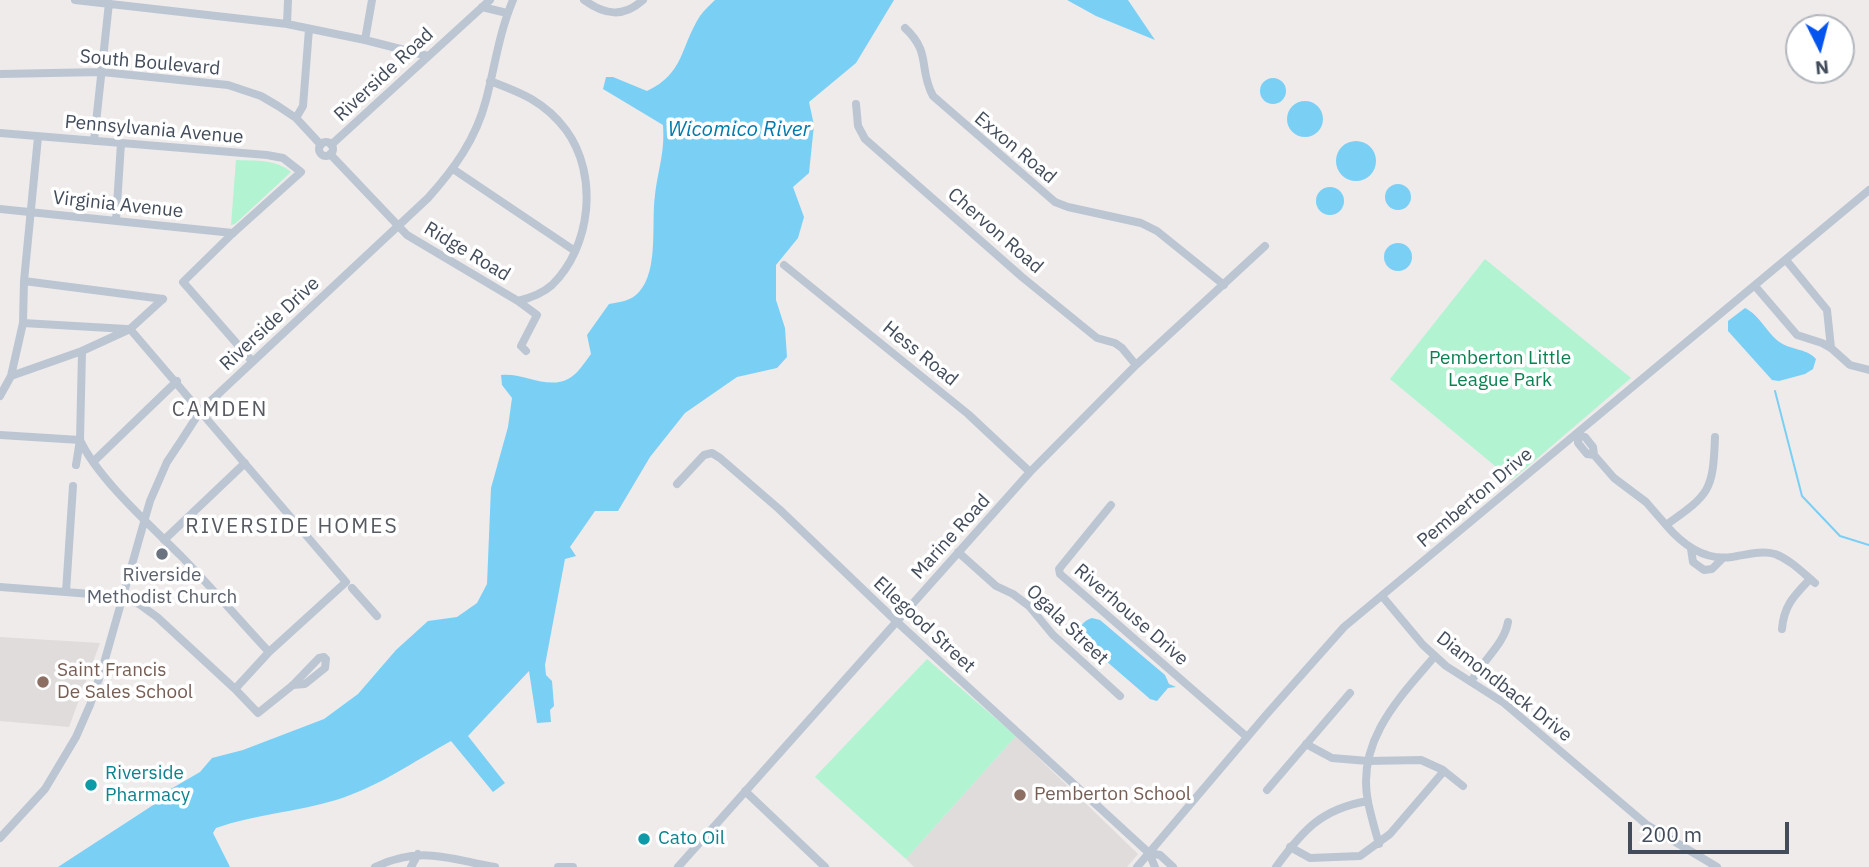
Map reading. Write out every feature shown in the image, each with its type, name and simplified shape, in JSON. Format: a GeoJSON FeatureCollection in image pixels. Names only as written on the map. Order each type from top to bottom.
{"type":"FeatureCollection","features":[{"type":"Feature","properties":{"kind":"street"},"geometry":{"type":"LineString","coordinates":[[75,0],[287,24],[428,56]]}},
{"type":"Feature","properties":{"kind":"street"},"geometry":{"type":"LineString","coordinates":[[287,24],[288,0]]}},
{"type":"Feature","properties":{"kind":"street"},"geometry":{"type":"LineString","coordinates":[[365,40],[372,0]]}},
{"type":"Feature","properties":{"kind":"street","name":"Riverside Road"},"geometry":{"type":"LineString","coordinates":[[331,150],[490,0]]}},
{"type":"Feature","properties":{"kind":"street","name":"Riverside Drive"},"geometry":{"type":"LineString","coordinates":[[0,838],[44,789],[76,737],[90,705],[143,519],[167,462],[201,410],[398,227],[453,169],[471,138],[486,102],[507,13],[513,0]]}},
{"type":"Feature","properties":{"kind":"street"},"geometry":{"type":"LineString","coordinates":[[584,0],[610,13],[624,12],[643,0]]}},
{"type":"Feature","properties":{"kind":"street"},"geometry":{"type":"LineString","coordinates":[[94,141],[108,3]]}},
{"type":"Feature","properties":{"kind":"street"},"geometry":{"type":"LineString","coordinates":[[482,8],[507,13]]}},
{"type":"Feature","properties":{"kind":"street","name":"Exxon Road"},"geometry":{"type":"LineString","coordinates":[[905,28],[915,38],[924,54],[926,76],[933,96],[1045,195],[1068,208],[1141,223],[1157,230],[1224,285]]}},
{"type":"Feature","properties":{"kind":"street"},"geometry":{"type":"LineString","coordinates":[[296,118],[303,106],[309,29]]}},
{"type":"Feature","properties":{"kind":"street","name":"South Boulevard"},"geometry":{"type":"LineString","coordinates":[[0,74],[102,72],[228,85],[261,96],[296,118],[321,145],[325,143],[331,150]]}},
{"type":"Feature","properties":{"kind":"street","name":"Ridge Road"},"geometry":{"type":"LineString","coordinates":[[398,227],[407,236],[518,301],[535,296],[551,286],[566,268],[575,251],[586,212],[584,173],[578,152],[568,132],[540,104],[527,94],[490,81]]}},
{"type":"Feature","properties":{"kind":"street","name":"Chervon Road"},"geometry":{"type":"LineString","coordinates":[[856,104],[858,126],[865,139],[1022,276],[1097,338],[1122,348],[1136,365]]}},
{"type":"Feature","properties":{"kind":"street","name":"Pennsylvania Avenue"},"geometry":{"type":"LineString","coordinates":[[0,133],[275,156],[289,161],[301,172],[233,233]]}},
{"type":"Feature","properties":{"kind":"street"},"geometry":{"type":"LineString","coordinates":[[0,396],[11,376],[23,323],[24,281],[38,137]]}},
{"type":"Feature","properties":{"kind":"street"},"geometry":{"type":"LineString","coordinates":[[116,221],[121,143]]}},
{"type":"Feature","properties":{"kind":"street"},"geometry":{"type":"LineString","coordinates":[[331,150],[398,227]]}},
{"type":"Feature","properties":{"kind":"street"},"geometry":{"type":"LineString","coordinates":[[453,169],[575,251]]}},
{"type":"Feature","properties":{"kind":"street","name":"Pemberton Drive"},"geometry":{"type":"LineString","coordinates":[[1137,867],[1329,643],[1869,190]]}},
{"type":"Feature","properties":{"kind":"street","name":"Virginia Avenue"},"geometry":{"type":"LineString","coordinates":[[0,209],[233,233]]}},
{"type":"Feature","properties":{"kind":"street"},"geometry":{"type":"LineString","coordinates":[[233,233],[183,282],[252,362]]}},
{"type":"Feature","properties":{"kind":"street","name":"Marine Road"},"geometry":{"type":"LineString","coordinates":[[678,867],[1030,472],[1136,365],[1265,246]]}},
{"type":"Feature","properties":{"kind":"street"},"geometry":{"type":"LineString","coordinates":[[1786,260],[1827,310],[1831,348]]}},
{"type":"Feature","properties":{"kind":"street","name":"Hess Road"},"geometry":{"type":"LineString","coordinates":[[784,265],[968,414],[1030,472]]}},
{"type":"Feature","properties":{"kind":"street"},"geometry":{"type":"LineString","coordinates":[[11,376],[82,351],[130,329],[163,299],[24,281]]}},
{"type":"Feature","properties":{"kind":"street"},"geometry":{"type":"LineString","coordinates":[[1755,286],[1793,333],[1831,348],[1850,365],[1869,370]]}},
{"type":"Feature","properties":{"kind":"street"},"geometry":{"type":"LineString","coordinates":[[518,301],[537,315],[521,346],[526,351]]}},
{"type":"Feature","properties":{"kind":"street"},"geometry":{"type":"LineString","coordinates":[[23,323],[130,329],[377,616]]}},
{"type":"Feature","properties":{"kind":"street"},"geometry":{"type":"LineString","coordinates":[[76,464],[80,440],[82,351]]}},
{"type":"Feature","properties":{"kind":"street"},"geometry":{"type":"LineString","coordinates":[[93,462],[177,382]]}},
{"type":"Feature","properties":{"kind":"street"},"geometry":{"type":"LineString","coordinates":[[0,435],[80,440]]}},
{"type":"Feature","properties":{"kind":"street"},"geometry":{"type":"LineString","coordinates":[[1577,435],[1585,437],[1593,447],[1594,455],[1614,478],[1646,502],[1692,550],[1723,558],[1772,553],[1788,560],[1812,581],[1793,597],[1783,613],[1782,629]]}},
{"type":"Feature","properties":{"kind":"street"},"geometry":{"type":"LineString","coordinates":[[1666,525],[1703,495],[1710,484],[1714,471],[1715,437]]}},
{"type":"Feature","properties":{"kind":"street"},"geometry":{"type":"LineString","coordinates":[[80,440],[93,462],[143,519],[270,652]]}},
{"type":"Feature","properties":{"kind":"street","name":"Ellegood Street"},"geometry":{"type":"LineString","coordinates":[[677,484],[704,455],[712,453],[720,458],[779,509],[895,621],[1149,853]]}},
{"type":"Feature","properties":{"kind":"street"},"geometry":{"type":"LineString","coordinates":[[164,540],[245,463]]}},
{"type":"Feature","properties":{"kind":"street"},"geometry":{"type":"LineString","coordinates":[[66,592],[73,485]]}},
{"type":"Feature","properties":{"kind":"street","name":"Riverhouse Drive"},"geometry":{"type":"LineString","coordinates":[[1111,505],[1059,569],[1060,574],[1247,737]]}},
{"type":"Feature","properties":{"kind":"street"},"geometry":{"type":"LineString","coordinates":[[1692,550],[1693,562],[1704,570],[1712,569],[1723,558]]}},
{"type":"Feature","properties":{"kind":"street","name":"Ogala Street"},"geometry":{"type":"LineString","coordinates":[[958,552],[996,586],[1013,594],[1028,606],[1053,635],[1120,696]]}},
{"type":"Feature","properties":{"kind":"street"},"geometry":{"type":"LineString","coordinates":[[235,689],[270,652],[349,585]]}},
{"type":"Feature","properties":{"kind":"street"},"geometry":{"type":"LineString","coordinates":[[0,587],[122,598],[148,609],[258,713],[293,685]]}},
{"type":"Feature","properties":{"kind":"street","name":"Diamondback Drive"},"geometry":{"type":"LineString","coordinates":[[1382,596],[1435,656],[1504,703],[1647,825],[1717,867]]}},
{"type":"Feature","properties":{"kind":"street"},"geometry":{"type":"LineString","coordinates":[[1471,682],[1479,667],[1504,636],[1508,622]]}},
{"type":"Feature","properties":{"kind":"street"},"geometry":{"type":"LineString","coordinates":[[1379,844],[1368,801],[1368,761],[1382,720],[1435,656]]}},
{"type":"Feature","properties":{"kind":"street"},"geometry":{"type":"LineString","coordinates":[[1267,790],[1350,693]]}},
{"type":"Feature","properties":{"kind":"street"},"geometry":{"type":"LineString","coordinates":[[1306,744],[1332,758],[1368,761],[1421,760],[1444,771],[1463,786]]}},
{"type":"Feature","properties":{"kind":"street"},"geometry":{"type":"LineString","coordinates":[[1290,847],[1310,858],[1360,856],[1379,844],[1413,809],[1444,771]]}},
{"type":"Feature","properties":{"kind":"street"},"geometry":{"type":"LineString","coordinates":[[745,791],[825,867]]}},
{"type":"Feature","properties":{"kind":"street"},"geometry":{"type":"LineString","coordinates":[[1276,867],[1303,832],[1323,816],[1339,808],[1368,801]]}},
{"type":"Feature","properties":{"kind":"street"},"geometry":{"type":"LineString","coordinates":[[1149,853],[1155,867]]}},
{"type":"Feature","properties":{"kind":"street"},"geometry":{"type":"LineString","coordinates":[[1149,853],[1160,855],[1173,867]]}},
{"type":"Feature","properties":{"kind":"street"},"geometry":{"type":"LineString","coordinates":[[411,867],[418,854]]}},
{"type":"Feature","properties":{"kind":"street"},"geometry":{"type":"LineString","coordinates":[[375,867],[395,858],[418,854],[495,867]]}},
{"type":"Feature","properties":{"kind":"street"},"geometry":{"type":"LineString","coordinates":[[558,867],[573,867]]}},
{"type":"Feature","properties":{"kind":"shaded area","name":"Saint Francis De Sales School"},"geometry":{"type":"Polygon","coordinates":[[[0,637],[100,643],[69,727],[0,721],[0,637]]]}},
{"type":"Feature","properties":{"kind":"shaded area","name":"Pemberton School"},"geometry":{"type":"Polygon","coordinates":[[[1016,736],[1138,854],[1127,867],[914,867],[906,859],[1016,736]]]}},
{"type":"Feature","properties":{"kind":"green space"},"geometry":{"type":"Polygon","coordinates":[[[236,160],[272,163],[291,172],[231,225],[236,160]]]}},
{"type":"Feature","properties":{"kind":"green space","name":"Pemberton Little League Park"},"geometry":{"type":"Polygon","coordinates":[[[1485,259],[1631,378],[1512,480],[1390,379],[1485,259]]]}},
{"type":"Feature","properties":{"kind":"green space"},"geometry":{"type":"Polygon","coordinates":[[[927,659],[1016,736],[906,859],[815,777],[927,659]]]}},
{"type":"Feature","properties":{"kind":"water","name":"Wicomico River"},"geometry":{"type":"Polygon","coordinates":[[[715,0],[894,0],[856,63],[809,102],[814,125],[809,173],[793,187],[804,217],[798,238],[776,265],[776,300],[785,328],[787,357],[777,368],[737,377],[685,413],[650,457],[618,511],[595,511],[570,547],[576,556],[565,559],[545,665],[546,675],[552,681],[554,706],[550,710],[551,722],[537,723],[529,671],[468,736],[505,783],[493,792],[451,741],[351,795],[216,828],[213,833],[230,867],[58,867],[164,798],[160,791],[166,788],[169,790],[200,772],[212,758],[243,750],[324,719],[358,694],[396,650],[428,621],[457,617],[477,603],[487,584],[491,488],[508,427],[512,398],[502,385],[501,375],[552,383],[571,377],[591,354],[587,335],[609,304],[625,301],[639,292],[645,283],[652,259],[654,206],[663,125],[603,89],[606,77],[613,77],[647,91],[659,84],[675,68],[700,16],[715,0]]]}},
{"type":"Feature","properties":{"kind":"water"},"geometry":{"type":"Polygon","coordinates":[[[1067,0],[1128,0],[1155,40],[1096,16],[1067,0]]]}},
{"type":"Feature","properties":{"kind":"water"},"geometry":{"type":"Polygon","coordinates":[[[1273,78],[1282,82],[1286,91],[1282,100],[1273,104],[1264,100],[1260,91],[1264,82],[1273,78]]]}},
{"type":"Feature","properties":{"kind":"water"},"geometry":{"type":"Polygon","coordinates":[[[1305,101],[1318,106],[1323,119],[1318,132],[1305,137],[1292,132],[1287,119],[1292,106],[1305,101]]]}},
{"type":"Feature","properties":{"kind":"water"},"geometry":{"type":"Polygon","coordinates":[[[1356,141],[1370,147],[1376,161],[1370,175],[1356,181],[1342,175],[1336,161],[1342,147],[1356,141]]]}},
{"type":"Feature","properties":{"kind":"water"},"geometry":{"type":"Polygon","coordinates":[[[1398,184],[1407,188],[1411,197],[1407,206],[1398,210],[1389,206],[1385,197],[1389,188],[1398,184]]]}},
{"type":"Feature","properties":{"kind":"water"},"geometry":{"type":"Polygon","coordinates":[[[1330,187],[1340,191],[1344,201],[1340,211],[1330,215],[1320,211],[1316,201],[1320,191],[1330,187]]]}},
{"type":"Feature","properties":{"kind":"water"},"geometry":{"type":"Polygon","coordinates":[[[1398,243],[1408,247],[1412,257],[1408,267],[1398,271],[1388,267],[1384,257],[1388,247],[1398,243]]]}},
{"type":"Feature","properties":{"kind":"water"},"geometry":{"type":"Polygon","coordinates":[[[1745,308],[1781,343],[1813,356],[1816,359],[1813,369],[1779,381],[1772,380],[1728,331],[1728,321],[1745,308]]]}},
{"type":"Feature","properties":{"kind":"water"},"geometry":{"type":"Polygon","coordinates":[[[1092,618],[1100,620],[1165,675],[1169,684],[1176,687],[1168,688],[1157,701],[1150,699],[1083,641],[1080,628],[1092,618]]]}},
{"type":"Feature","properties":{"kind":"waterway"},"geometry":{"type":"LineString","coordinates":[[1775,391],[1802,496],[1840,536],[1869,545]]}},
{"type":"Feature","properties":{"kind":"place","name":"Riverside Methodist Church"},"geometry":{"type":"Point","coordinates":[162,554]}},
{"type":"Feature","properties":{"kind":"place","name":"Saint Francis De Sales School"},"geometry":{"type":"Point","coordinates":[43,682]}},
{"type":"Feature","properties":{"kind":"place","name":"Riverside Pharmacy"},"geometry":{"type":"Point","coordinates":[91,785]}},
{"type":"Feature","properties":{"kind":"place","name":"Pemberton School"},"geometry":{"type":"Point","coordinates":[1020,795]}},
{"type":"Feature","properties":{"kind":"place","name":"Cato Oil"},"geometry":{"type":"Point","coordinates":[644,839]}},
{"type":"Feature","properties":{"kind":"district","name":"CAMDEN"},"geometry":{"type":"Point","coordinates":[220,410]}},
{"type":"Feature","properties":{"kind":"district","name":"RIVERSIDE HOMES"},"geometry":{"type":"Point","coordinates":[292,527]}}]}
